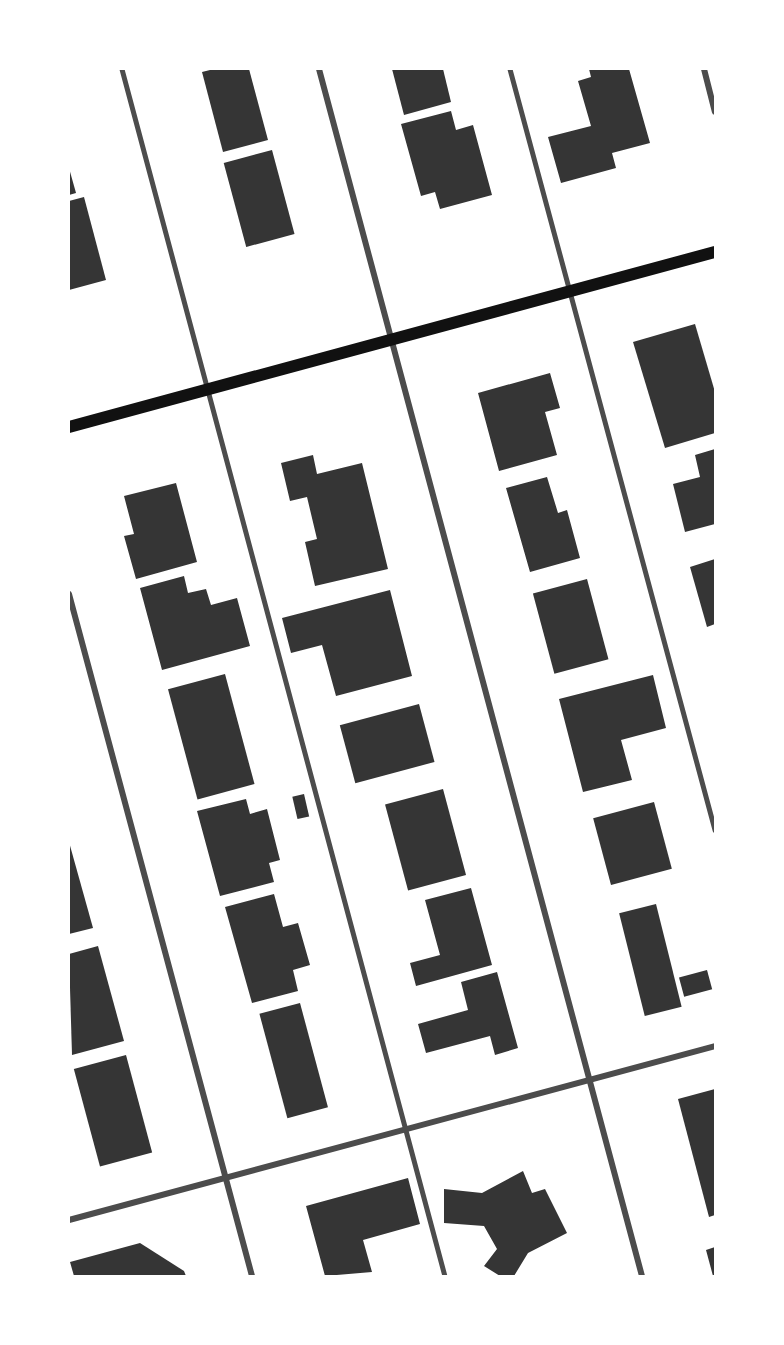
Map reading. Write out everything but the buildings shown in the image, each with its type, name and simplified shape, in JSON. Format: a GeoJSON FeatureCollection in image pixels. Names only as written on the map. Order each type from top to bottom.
{"type":"FeatureCollection","features":[{"type":"Feature","properties":{"kind":"main road"},"geometry":{"type":"LineString","coordinates":[[69,427],[715,252]]}},
{"type":"Feature","properties":{"kind":"street"},"geometry":{"type":"LineString","coordinates":[[319,69],[642,1276]]}},
{"type":"Feature","properties":{"kind":"street"},"geometry":{"type":"LineString","coordinates":[[704,69],[715,112]]}},
{"type":"Feature","properties":{"kind":"street"},"geometry":{"type":"LineString","coordinates":[[69,594],[252,1276]]}},
{"type":"Feature","properties":{"kind":"street"},"geometry":{"type":"LineString","coordinates":[[69,1220],[715,1046]]}},
{"type":"Feature","properties":{"kind":"lane"},"geometry":{"type":"LineString","coordinates":[[122,69],[445,1276]]}},
{"type":"Feature","properties":{"kind":"lane"},"geometry":{"type":"LineString","coordinates":[[510,69],[715,830]]}}]}
